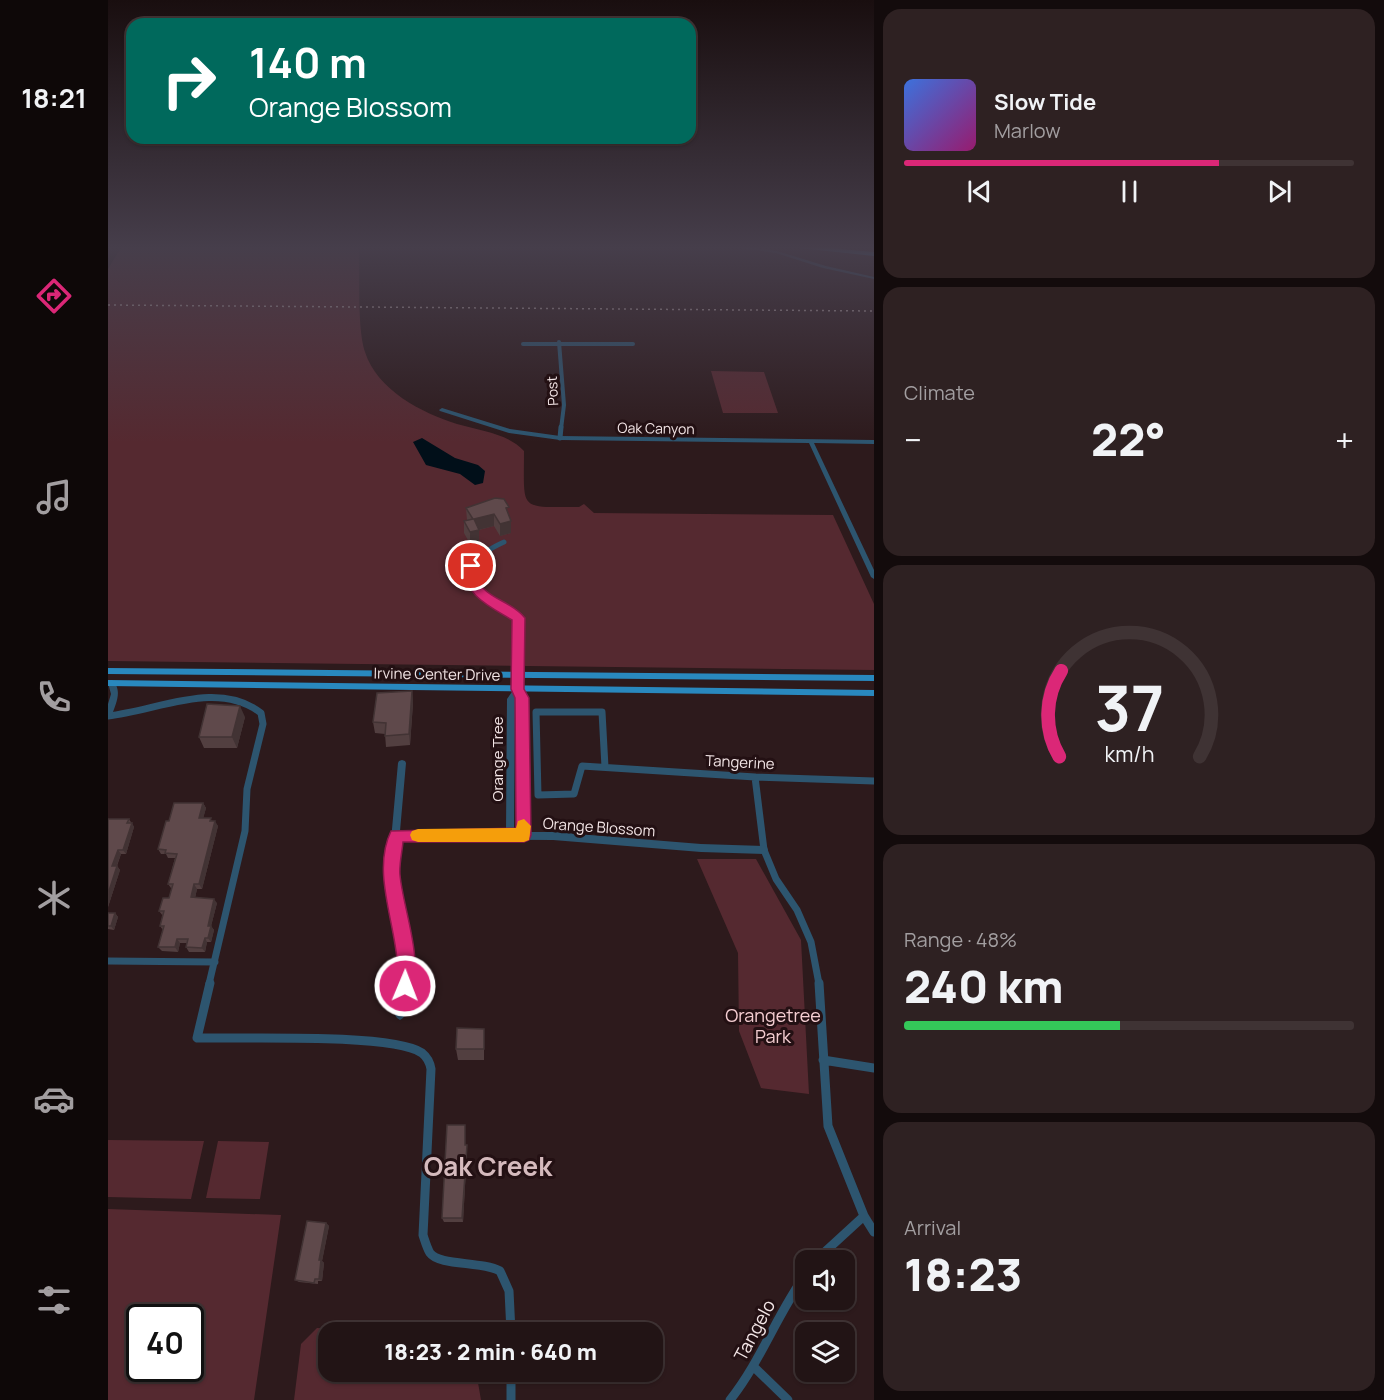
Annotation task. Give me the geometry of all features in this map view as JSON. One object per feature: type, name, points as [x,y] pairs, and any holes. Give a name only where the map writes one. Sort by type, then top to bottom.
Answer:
[{"type":"main road","name":"Irvine Center Drive","points":[[112,671],[874,678]]},
{"type":"main road","name":"Irvine Center Drive","points":[[109,685],[874,693]]},
{"type":"street","points":[[523,344],[559,342],[633,344]]},
{"type":"street","name":"Post","points":[[559,342],[564,405],[560,438]]},
{"type":"street","name":"Oak Canyon","points":[[442,410],[509,431],[560,438],[874,442]]},
{"type":"street","points":[[811,442],[874,577]]},
{"type":"street","points":[[504,542],[482,553],[471,566],[470,576],[474,587],[482,595],[519,618],[518,689]]},
{"type":"street","points":[[112,671],[109,685],[115,694],[108,716],[123,716],[178,700],[229,698],[253,704],[263,717],[247,789],[245,831],[197,1038],[377,1042],[411,1048],[422,1053],[431,1069],[423,1234],[426,1244],[438,1260],[484,1263],[502,1272],[510,1291],[511,1322]]},
{"type":"street","name":"Orange Tree","points":[[510,835],[511,699],[518,689]]},
{"type":"street","name":"Orange Tree","points":[[518,689],[522,698],[524,835]]},
{"type":"street","name":"Tangerine","points":[[604,767],[602,712],[537,712],[538,795],[574,794],[576,780],[582,766],[754,777],[874,781]]},
{"type":"street","points":[[400,1015],[406,961],[392,873],[402,763]]},
{"type":"street","points":[[754,777],[765,850],[776,879],[797,910],[811,942],[819,984],[828,1126],[864,1216],[874,1232]]},
{"type":"street","name":"Orange Blossom","points":[[396,836],[524,835],[701,848],[765,850]]},
{"type":"street","points":[[108,961],[215,962]]},
{"type":"street","points":[[823,1060],[874,1068]]},
{"type":"street","points":[[827,1250],[864,1216]]},
{"type":"street","name":"Tangelo","points":[[730,1400],[754,1367],[782,1311],[795,1291]]},
{"type":"street","points":[[754,1367],[788,1400]]},
{"type":"street","points":[[511,1382],[511,1400]]},
{"type":"green space","points":[[108,311],[360,311],[365,352],[371,366],[390,389],[430,413],[457,424],[502,436],[524,451],[525,496],[529,502],[545,507],[579,507],[584,504],[594,513],[833,515],[874,604],[874,670],[108,661]]},
{"type":"green space","points":[[711,371],[764,372],[778,413],[723,413]]},
{"type":"green space","name":"Orangetree Park","points":[[697,859],[756,859],[801,940],[809,1094],[761,1088],[739,1031],[738,953]]},
{"type":"green space","points":[[108,1140],[204,1141],[191,1199],[108,1197]]},
{"type":"green space","points":[[218,1141],[269,1142],[260,1199],[206,1198]]},
{"type":"green space","points":[[108,1209],[281,1215],[254,1400],[108,1400]]},
{"type":"green space","points":[[318,1328],[318,1382],[478,1382],[481,1400],[294,1400],[301,1344]]},
{"type":"shaded area","points":[[422,438],[455,458],[478,465],[485,471],[483,483],[475,485],[460,474],[426,465],[413,442]]},
{"type":"building","points":[[495,498],[504,499],[509,507],[506,508],[511,521],[500,524],[494,514],[474,519],[479,530],[470,532],[464,521],[473,519],[466,508]]},
{"type":"building","points":[[412,691],[409,734],[385,736],[386,723],[373,722],[377,693]]},
{"type":"building","points":[[207,704],[240,706],[232,737],[199,737]]},
{"type":"building","points":[[174,803],[203,803],[199,818],[211,818],[210,821],[215,821],[199,884],[194,884],[191,897],[214,899],[208,926],[211,926],[202,948],[186,947],[188,939],[177,939],[175,947],[158,947],[164,926],[160,926],[164,911],[159,911],[163,898],[169,898],[173,884],[168,884],[177,854],[165,853],[166,850],[158,849]]},
{"type":"building","points":[[108,819],[129,819],[127,823],[132,823],[123,850],[118,850],[112,866],[117,866],[108,894]]},
{"type":"building","points":[[108,913],[115,913],[111,926],[108,926]]},
{"type":"building","points":[[457,1028],[484,1029],[484,1049],[456,1049]]},
{"type":"building","points":[[447,1125],[465,1125],[465,1145],[467,1145],[462,1218],[442,1218]]},
{"type":"building","points":[[307,1221],[326,1223],[319,1260],[321,1260],[319,1279],[315,1279],[314,1283],[295,1280]]},
{"type":"slow traffic","points":[[418,835],[524,835],[524,826]]},
{"type":"district","name":"Oak Creek","points":[[488,1166]]},
{"type":"route","points":[[405,986],[406,961],[392,873],[396,836],[524,835],[522,698],[518,689],[517,674],[519,618],[499,603],[482,595],[474,587],[470,576],[471,566]]}]
